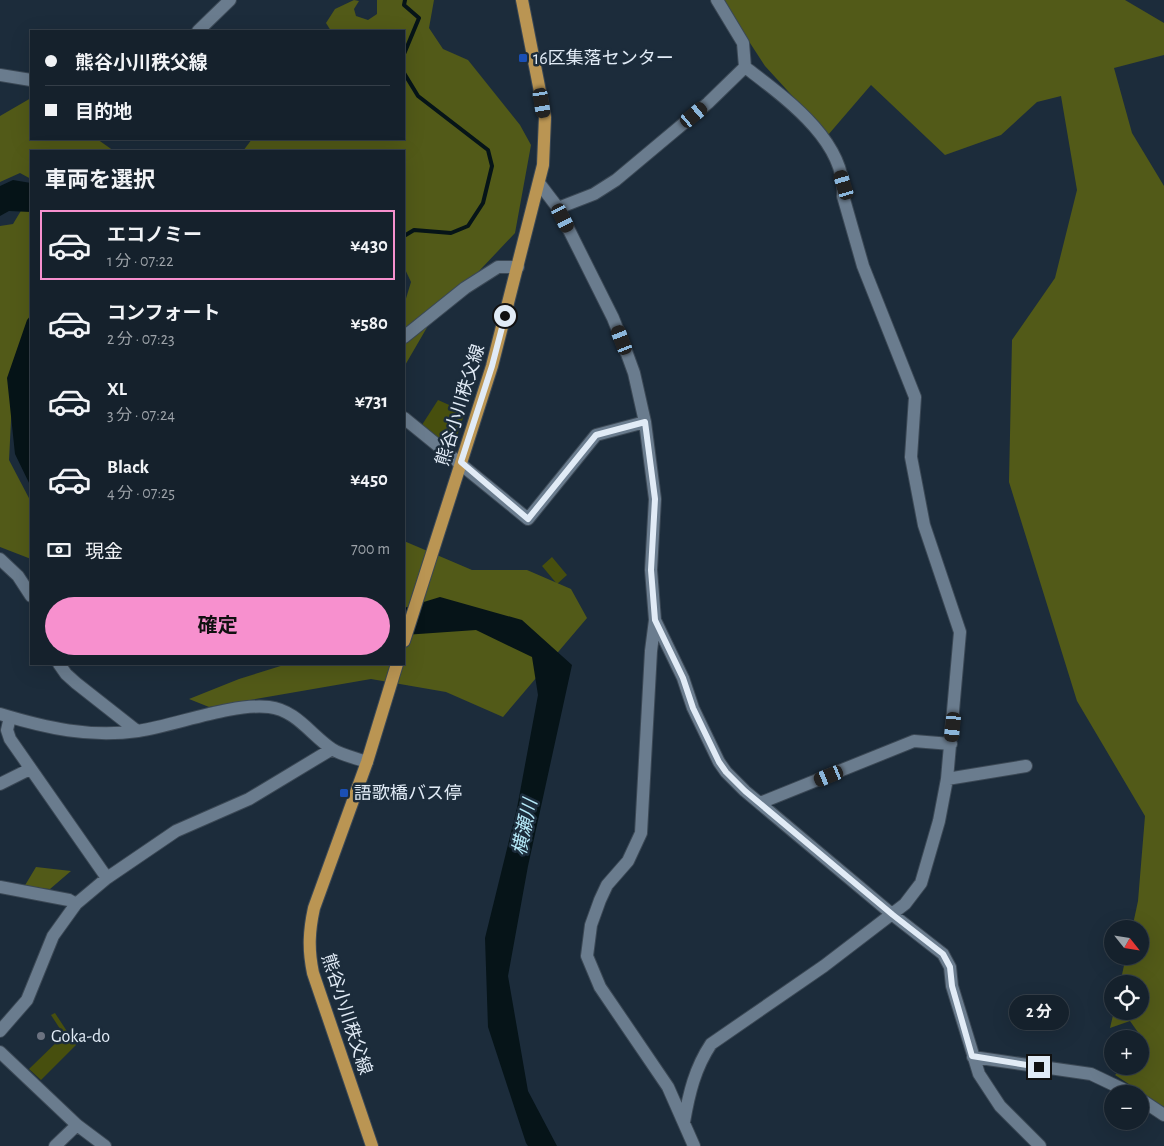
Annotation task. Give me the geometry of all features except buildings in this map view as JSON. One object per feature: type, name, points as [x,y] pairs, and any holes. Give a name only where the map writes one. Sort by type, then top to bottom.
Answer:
[{"type":"main road","name":"熊谷小川秩父線","points":[[405,638],[430,553],[492,366],[544,165],[545,117],[522,0]]},
{"type":"main road","name":"熊谷小川秩父線","points":[[372,1146],[320,996],[308,952],[309,932],[314,908],[367,762],[396,666]]},
{"type":"street","points":[[199,30],[230,0]]},
{"type":"street","points":[[684,1122],[693,1080],[701,1059],[711,1044],[824,966],[893,915],[905,904],[921,883],[939,821],[946,778],[951,744],[960,632],[922,518],[911,457],[914,397],[863,266],[843,196],[844,185],[833,151],[792,103],[745,67],[743,43],[717,0]]},
{"type":"street","points":[[558,208],[594,194],[616,180],[708,104],[745,67]]},
{"type":"street","points":[[0,75],[30,80]]},
{"type":"street","points":[[539,182],[558,208],[618,328],[634,373],[645,422],[655,499],[651,570],[655,620],[651,651],[641,833],[628,861],[607,885],[600,900],[591,925],[587,956],[600,986],[668,1086],[694,1146]]},
{"type":"street","points":[[405,336],[465,288],[498,268],[518,267]]},
{"type":"street","points":[[405,419],[461,462],[528,519],[596,435],[645,422]]},
{"type":"street","points":[[0,559],[18,576],[30,594]]},
{"type":"street","points":[[655,620],[683,678],[693,708],[719,762],[726,772],[893,915],[943,954],[950,967],[952,986],[972,1056],[983,1082],[1000,1106],[1040,1146]]},
{"type":"street","points":[[60,665],[76,683],[137,731]]},
{"type":"street","points":[[107,878],[30,769],[5,742],[7,730],[5,716],[92,735],[137,731],[234,710],[270,707],[286,711],[332,750],[367,762]]},
{"type":"street","points":[[760,803],[914,741],[951,744]]},
{"type":"street","points":[[0,1031],[27,1000],[53,936],[76,904],[107,878],[176,831],[249,798],[332,750]]},
{"type":"street","points":[[946,778],[1026,766]]},
{"type":"street","points":[[0,784],[30,769]]},
{"type":"street","points":[[0,887],[69,900],[76,904]]},
{"type":"street","points":[[0,1052],[77,1125],[105,1146]]},
{"type":"street","points":[[972,1056],[1091,1074],[1114,1085]]},
{"type":"street","points":[[1149,1105],[1164,1115]]},
{"type":"street","points":[[55,1146],[77,1125]]},
{"type":"green space","points":[[354,0],[359,1],[354,9],[356,16],[368,20],[377,14],[377,0],[434,0],[429,28],[443,49],[468,60],[520,125],[531,145],[515,233],[429,324],[405,365],[405,302],[411,282],[405,269],[405,150],[244,150],[251,140],[405,140],[405,30],[330,30],[326,23],[335,9]]},
{"type":"green space","points":[[722,0],[1125,0],[1164,23],[1164,55],[1114,68],[1132,133],[1164,186],[1164,1107],[1149,1097],[1149,1085],[1130,1085],[1115,1075],[1149,1075],[1149,1030],[1136,1030],[1130,1021],[1110,1028],[1112,1020],[1149,1020],[1149,975],[1122,975],[1124,965],[1149,965],[1149,920],[1134,920],[1138,901],[1145,816],[1077,701],[1009,482],[1012,340],[1055,278],[1077,190],[1061,96],[1037,102],[1001,135],[945,155],[871,85],[828,135],[765,66]]},
{"type":"green space","points":[[30,99],[30,140],[98,140],[113,150],[30,150],[30,178],[20,173],[0,182],[0,116]]},
{"type":"green space","points":[[30,196],[30,343],[12,402],[9,460],[30,500],[30,559],[0,547],[0,226],[13,224]]},
{"type":"green space","points":[[438,400],[465,412],[451,453],[420,428]]},
{"type":"green space","points":[[405,541],[472,570],[527,570],[571,589],[587,618],[503,717],[446,692],[371,679],[209,707],[189,699],[239,679],[284,665],[405,665]]},
{"type":"green space","points":[[552,557],[567,575],[557,584],[542,566]]},
{"type":"green space","points":[[36,867],[71,871],[50,889],[24,887]]},
{"type":"green space","points":[[55,1013],[76,1045],[41,1080],[29,1069],[64,1035],[51,1015]]},
{"type":"water","points":[[13,180],[30,183],[30,212],[9,211],[0,216],[0,186]]},
{"type":"water","points":[[30,316],[30,485],[15,454],[7,378],[27,320]]},
{"type":"water","name":"横瀬川","points":[[440,597],[522,620],[572,665],[528,866],[508,976],[528,1091],[557,1146],[528,1146],[526,1143],[488,1027],[485,938],[517,808],[538,695],[532,657],[476,630],[405,635],[405,608]]},
{"type":"waterway","points":[[405,0],[404,5],[419,18],[405,52]]},
{"type":"waterway","points":[[405,75],[418,96],[488,150],[492,166],[483,203],[468,226],[451,233],[414,230],[405,235]]},
{"type":"place","name":"16区集落センター","points":[[523,58]]},
{"type":"place","name":"語歌橋バス停","points":[[344,793]]},
{"type":"place","name":"Goka-do","points":[[41,1036]]},
{"type":"route","points":[[505,316],[492,366],[461,462],[528,519],[596,435],[645,422],[655,499],[655,527],[651,570],[655,620],[683,678],[693,708],[719,762],[745,791],[836,865],[893,915],[932,943],[943,954],[950,967],[952,986],[972,1056],[1039,1067]]}]
